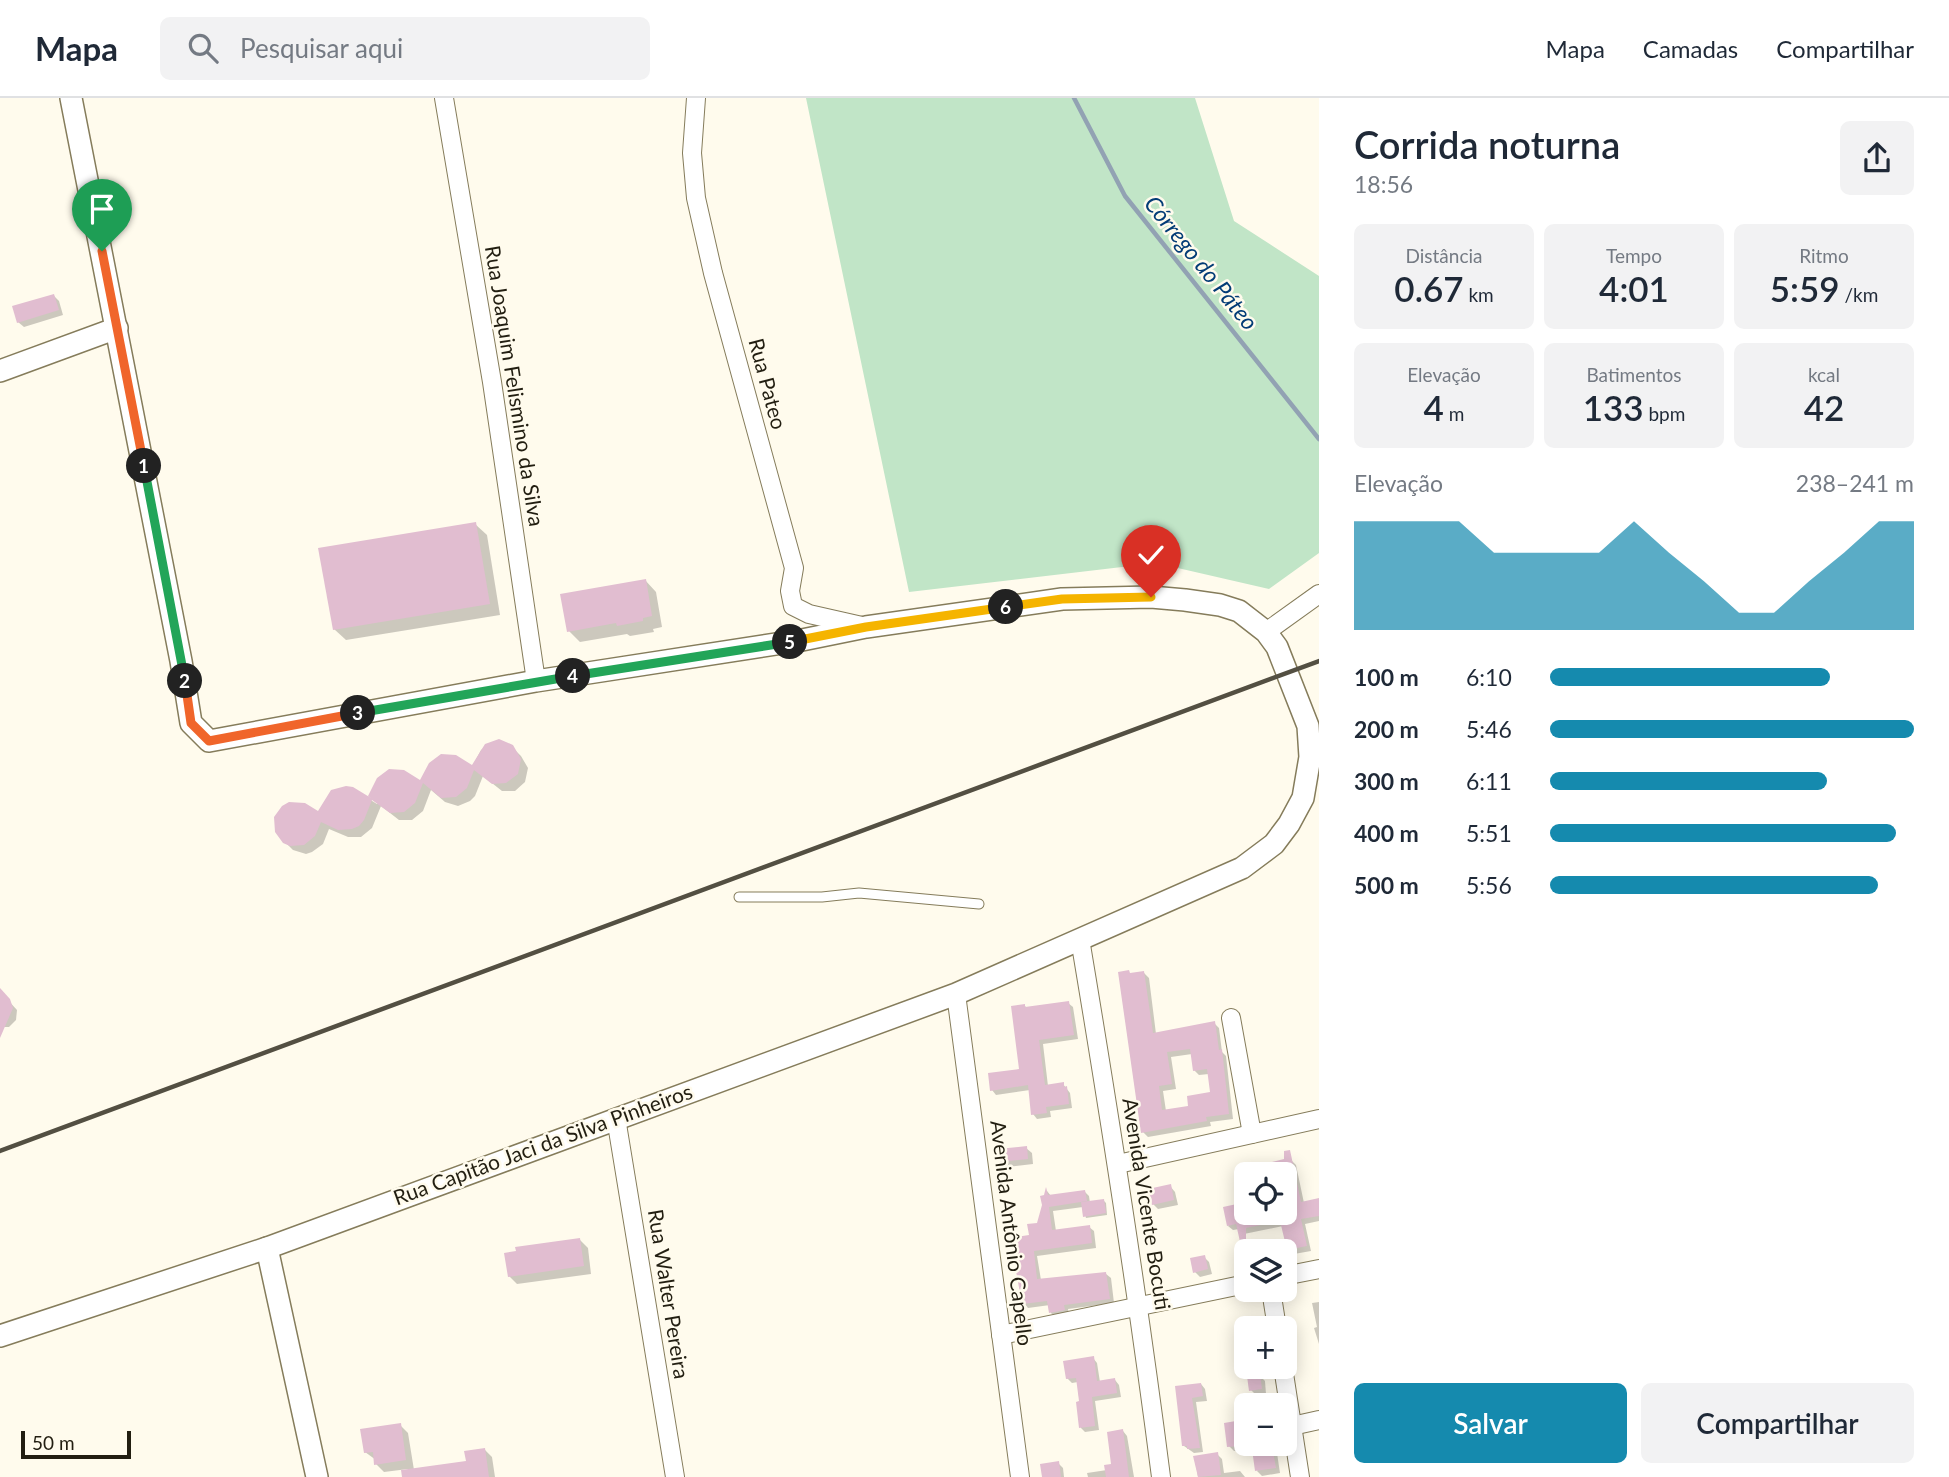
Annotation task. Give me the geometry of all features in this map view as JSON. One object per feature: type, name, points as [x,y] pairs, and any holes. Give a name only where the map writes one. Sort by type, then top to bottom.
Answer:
[{"type":"street","points":[[71,98],[191,723],[209,741],[537,681],[802,640],[866,627],[1062,599],[1151,597],[1220,605],[1246,615],[1266,632],[1319,594]]},
{"type":"street","name":"Rua Joaquim Felismino da Silva","points":[[444,98],[492,382],[537,681]]},
{"type":"street","name":"Rua Pateo","points":[[696,98],[692,153],[696,198],[713,273],[794,568],[790,592],[793,606],[809,614],[866,627]]},
{"type":"street","points":[[0,371],[117,328]]},
{"type":"street","name":"Rua Capitão Jaci da Silva Pinheiros","points":[[0,1336],[267,1248],[956,994],[1242,868],[1275,844],[1303,798],[1308,779],[1308,726],[1278,647],[1266,632]]},
{"type":"street","name":"Avenida Vicente Bocuti","points":[[1080,939],[1118,1164],[1161,1477]]},
{"type":"street","name":"Avenida Antônio Capello","points":[[956,994],[1020,1477]]},
{"type":"street","points":[[1231,1018],[1252,1134]]},
{"type":"street","name":"Rua Walter Pereira","points":[[616,1118],[675,1477]]},
{"type":"street","points":[[1118,1164],[1319,1119]]},
{"type":"street","points":[[267,1248],[317,1477]]},
{"type":"street","points":[[1297,1273],[1319,1269]]},
{"type":"street","points":[[1001,1335],[1234,1286]]},
{"type":"street","points":[[1297,1425],[1319,1420]]},
{"type":"street","points":[[1297,1456],[1300,1477]]},
{"type":"lane","points":[[739,897],[822,897],[859,893],[979,904]]},
{"type":"green space","points":[[806,98],[1195,98],[1234,221],[1319,276],[1319,553],[1269,589],[1156,563],[909,592]]},
{"type":"building","points":[[54,294],[59,310],[17,323],[12,306]]},
{"type":"building","points":[[476,522],[490,604],[333,630],[318,548]]},
{"type":"building","points":[[646,579],[652,616],[643,618],[643,621],[617,626],[616,623],[567,632],[560,594]]},
{"type":"building","points":[[499,739],[513,745],[521,759],[518,774],[506,783],[492,784],[474,770],[467,788],[456,797],[441,798],[423,783],[415,803],[404,812],[390,813],[372,800],[359,826],[338,830],[321,822],[315,836],[304,845],[290,846],[283,843],[275,832],[274,817],[282,806],[289,802],[305,803],[318,811],[331,790],[346,786],[353,787],[371,798],[368,796],[377,778],[389,769],[404,770],[420,780],[429,763],[441,754],[456,755],[472,765],[485,744]]},
{"type":"building","points":[[1144,971],[1153,1033],[1215,1021],[1219,1050],[1222,1049],[1229,1114],[1206,1117],[1207,1121],[1141,1133],[1118,972]],"holes":[[[1190,1049],[1193,1071],[1207,1069],[1210,1092],[1187,1096],[1188,1106],[1162,1110],[1159,1086],[1172,1084],[1167,1052]]]},
{"type":"building","points":[[0,988],[10,999],[13,1008],[0,1038]]},
{"type":"building","points":[[1069,1001],[1074,1035],[1039,1040],[1045,1085],[1064,1082],[1069,1104],[1046,1107],[1047,1113],[1031,1115],[1028,1085],[990,1091],[988,1073],[1019,1069],[1011,1006],[1025,1004],[1025,1007]]},
{"type":"building","points":[[1027,1146],[1028,1159],[1000,1162],[998,1149]]},
{"type":"building","points":[[1290,1150],[1293,1162],[1272,1162],[1284,1159],[1284,1151]]},
{"type":"building","points":[[1297,1183],[1301,1202],[1319,1198],[1319,1216],[1301,1219],[1307,1246],[1297,1248],[1297,1239],[1284,1239],[1281,1225],[1297,1225]]},
{"type":"building","points":[[1171,1184],[1174,1200],[1152,1205],[1148,1189]]},
{"type":"building","points":[[1046,1187],[1048,1195],[1085,1190],[1087,1201],[1049,1207],[1052,1230],[1090,1225],[1092,1243],[1034,1251],[1037,1279],[1106,1272],[1110,1299],[1064,1305],[1065,1310],[1049,1313],[1047,1301],[1022,1304],[1010,1238],[1029,1235],[1027,1224],[1037,1223],[1042,1205],[1040,1196],[1044,1195]]},
{"type":"building","points":[[1104,1199],[1106,1213],[1083,1217],[1081,1202]]},
{"type":"building","points":[[1234,1205],[1234,1224],[1227,1226],[1223,1207]]},
{"type":"building","points":[[1236,1225],[1261,1225],[1246,1228],[1246,1239],[1239,1239]]},
{"type":"building","points":[[580,1238],[584,1266],[508,1277],[504,1253],[516,1251],[515,1247]]},
{"type":"building","points":[[1205,1255],[1208,1269],[1193,1273],[1190,1258]]},
{"type":"building","points":[[1094,1356],[1097,1381],[1115,1378],[1117,1393],[1092,1397],[1095,1426],[1079,1428],[1076,1378],[1066,1379],[1063,1361]]},
{"type":"building","points":[[1247,1379],[1261,1379],[1262,1389],[1249,1391]]},
{"type":"building","points":[[1201,1383],[1203,1396],[1192,1398],[1200,1448],[1187,1449],[1187,1446],[1182,1446],[1175,1386]]},
{"type":"building","points":[[1234,1421],[1234,1446],[1227,1447],[1224,1423]]},
{"type":"building","points":[[401,1423],[406,1460],[374,1465],[373,1452],[364,1453],[360,1429]]},
{"type":"building","points":[[1123,1429],[1129,1477],[1106,1477],[1104,1465],[1111,1464],[1107,1432]]},
{"type":"building","points":[[485,1448],[489,1477],[402,1477],[401,1470],[466,1461],[464,1451]]},
{"type":"building","points":[[1218,1452],[1221,1475],[1198,1477],[1193,1456]]},
{"type":"building","points":[[1253,1456],[1274,1456],[1276,1468],[1255,1471]]},
{"type":"building","points":[[1059,1461],[1061,1477],[1042,1477],[1040,1464]]},
{"type":"waterway","name":"Córrego do Páteo","points":[[1074,98],[1125,196],[1319,439]]},
{"type":"railway","points":[[0,1151],[1319,661]]},
{"type":"route","points":[[102,251],[191,723],[209,741],[537,681],[802,640],[866,627],[1062,599],[1151,597]]}]
